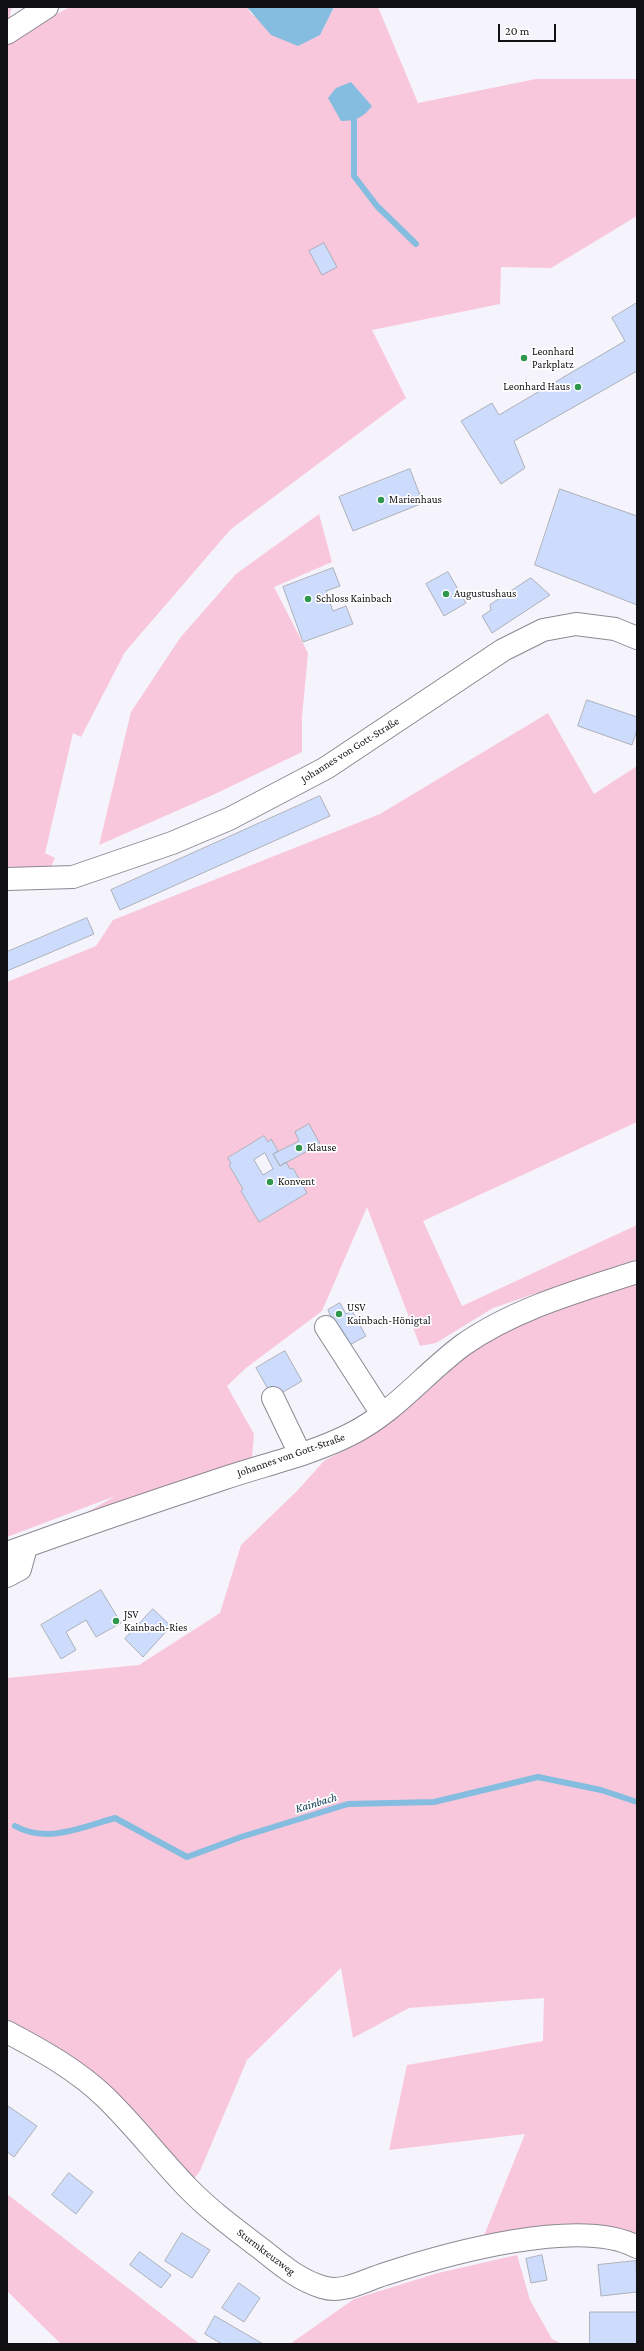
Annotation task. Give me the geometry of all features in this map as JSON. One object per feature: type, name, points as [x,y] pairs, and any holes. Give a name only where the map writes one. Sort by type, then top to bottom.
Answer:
[{"type":"street","points":[[7,34],[34,10]]},
{"type":"street","name":"Johannes von Gott-Straße","points":[[7,879],[73,877],[172,843],[229,819],[326,768],[503,650],[543,630],[576,624],[615,629],[637,638]]},
{"type":"street","name":"Johannes von Gott-Straße","points":[[16,1550],[324,1446],[353,1433],[382,1414],[396,1404],[463,1345],[510,1318],[574,1292],[637,1272]]},
{"type":"street","points":[[326,1327],[382,1414]]},
{"type":"street","points":[[273,1398],[300,1454]]},
{"type":"street","points":[[7,1576],[20,1569],[16,1550]]},
{"type":"street","name":"Sturmkreuzweg","points":[[7,2032],[53,2058],[104,2097],[187,2188],[213,2212],[294,2274],[322,2287],[339,2290],[386,2273],[479,2248],[570,2234],[601,2237],[637,2248]]},
{"type":"shaded area","points":[[7,7],[12,7],[10,14],[13,38],[70,7],[247,7],[252,15],[320,35],[334,7],[378,7],[418,103],[536,79],[637,79],[637,216],[551,268],[501,267],[500,304],[372,330],[406,398],[231,529],[125,652],[81,737],[73,733],[45,853],[55,858],[50,869],[7,868]]},
{"type":"shaded area","points":[[319,514],[332,562],[274,587],[308,653],[302,717],[302,752],[215,794],[99,845],[131,712],[180,638],[236,574]]},
{"type":"shaded area","points":[[548,713],[594,794],[637,766],[637,1122],[423,1221],[462,1306],[637,1225],[637,1259],[493,1308],[436,1343],[420,1346],[367,1207],[322,1311],[246,1368],[227,1386],[254,1434],[251,1469],[34,1544],[115,1496],[7,1537],[7,982],[96,946],[113,920],[380,814]],"holes":[[[264,1136],[268,1142],[271,1140],[278,1151],[273,1154],[290,1169],[293,1168],[307,1193],[259,1222],[241,1191],[243,1189],[229,1165],[231,1164],[228,1158]]]},
{"type":"shaded area","points":[[637,1284],[637,2247],[479,2248],[525,2134],[389,2150],[407,2065],[543,2041],[544,1998],[409,2008],[353,2038],[341,1968],[247,2060],[200,2171],[187,2187],[104,2097],[7,2032],[7,1678],[139,1665],[220,1613],[241,1545],[297,1491],[324,1461],[376,1433],[412,1399],[446,1375],[468,1352],[516,1324],[604,1292]]},
{"type":"shaded area","points":[[7,2194],[200,2344],[61,2344],[7,2291]]},
{"type":"shaded area","points":[[517,2255],[530,2300],[552,2339],[563,2344],[290,2344],[354,2299],[438,2273]]},
{"type":"water","points":[[247,7],[334,7],[320,35],[298,46],[271,35]]},
{"type":"water","points":[[351,82],[372,106],[358,118],[341,121],[328,98],[336,88]]},
{"type":"building","points":[[324,243],[337,267],[322,275],[309,251]]},
{"type":"building","name":"Leonhard Haus","points":[[637,303],[637,371],[514,441],[525,468],[501,484],[461,421],[492,403],[499,415],[625,341],[612,318]]},
{"type":"building","name":"Marienhaus","points":[[410,469],[423,503],[353,531],[339,497]]},
{"type":"building","points":[[560,489],[637,516],[637,605],[535,565]]},
{"type":"building","name":"Schloss Kainbach","points":[[333,568],[340,586],[326,591],[333,611],[346,606],[353,624],[303,642],[283,587]]},
{"type":"building","name":"Augustushaus","points":[[448,572],[466,603],[444,616],[426,584]]},
{"type":"building","points":[[531,578],[550,595],[492,633],[482,616],[491,610],[490,605]]},
{"type":"building","points":[[587,700],[637,717],[637,730],[632,745],[578,726]]},
{"type":"building","points":[[320,796],[330,816],[120,910],[111,890]]},
{"type":"building","points":[[87,918],[94,934],[7,971],[7,952]]},
{"type":"building","name":"Klause","points":[[309,1124],[320,1144],[280,1166],[273,1154],[299,1141],[295,1132]]},
{"type":"building","name":"Konvent","points":[[264,1136],[268,1142],[271,1139],[278,1151],[273,1154],[280,1166],[286,1162],[290,1169],[293,1168],[307,1193],[259,1222],[241,1191],[243,1189],[229,1165],[231,1164],[228,1158]],"holes":[[[265,1153],[273,1169],[263,1175],[254,1160]]]},
{"type":"building","points":[[340,1303],[346,1314],[352,1311],[366,1336],[344,1348],[328,1310]]},
{"type":"building","points":[[285,1351],[302,1381],[273,1398],[256,1368]]},
{"type":"building","points":[[101,1590],[121,1623],[96,1637],[86,1620],[66,1632],[76,1650],[61,1659],[41,1625]]},
{"type":"building","points":[[153,1609],[171,1626],[143,1657],[125,1639]]},
{"type":"building","points":[[8,2106],[37,2126],[14,2157],[7,2152]]},
{"type":"building","points":[[69,2173],[93,2192],[76,2214],[52,2195]]},
{"type":"building","points":[[182,2233],[210,2250],[192,2278],[165,2261]]},
{"type":"building","points":[[140,2252],[171,2275],[161,2288],[130,2265]]},
{"type":"building","points":[[542,2255],[547,2280],[531,2283],[526,2259]]},
{"type":"building","points":[[636,2261],[637,2292],[601,2296],[598,2265]]},
{"type":"building","points":[[239,2283],[260,2298],[244,2322],[222,2308]]},
{"type":"building","points":[[590,2312],[637,2312],[637,2344],[590,2344]]},
{"type":"building","points":[[215,2316],[263,2344],[222,2344],[205,2334]]},
{"type":"waterway","points":[[351,114],[354,121],[354,176],[377,206],[416,244]]},
{"type":"waterway","name":"Kainbach","points":[[15,1826],[40,1834],[52,1834],[78,1829],[115,1818],[187,1857],[241,1837],[348,1804],[434,1802],[538,1777],[601,1790],[637,1802]]},
{"type":"place","name":"Leonhard Parkplatz","points":[[524,358]]},
{"type":"place","name":"Leonhard Haus","points":[[578,387]]},
{"type":"place","name":"Marienhaus","points":[[381,500]]},
{"type":"place","name":"Augustushaus","points":[[446,594]]},
{"type":"place","name":"Schloss Kainbach","points":[[308,599]]},
{"type":"place","name":"Klause","points":[[299,1148]]},
{"type":"place","name":"Konvent","points":[[270,1182]]},
{"type":"place","name":"USV Kainbach-Hönigtal","points":[[339,1314]]},
{"type":"place","name":"JSV Kainbach-Ries","points":[[116,1621]]}]
